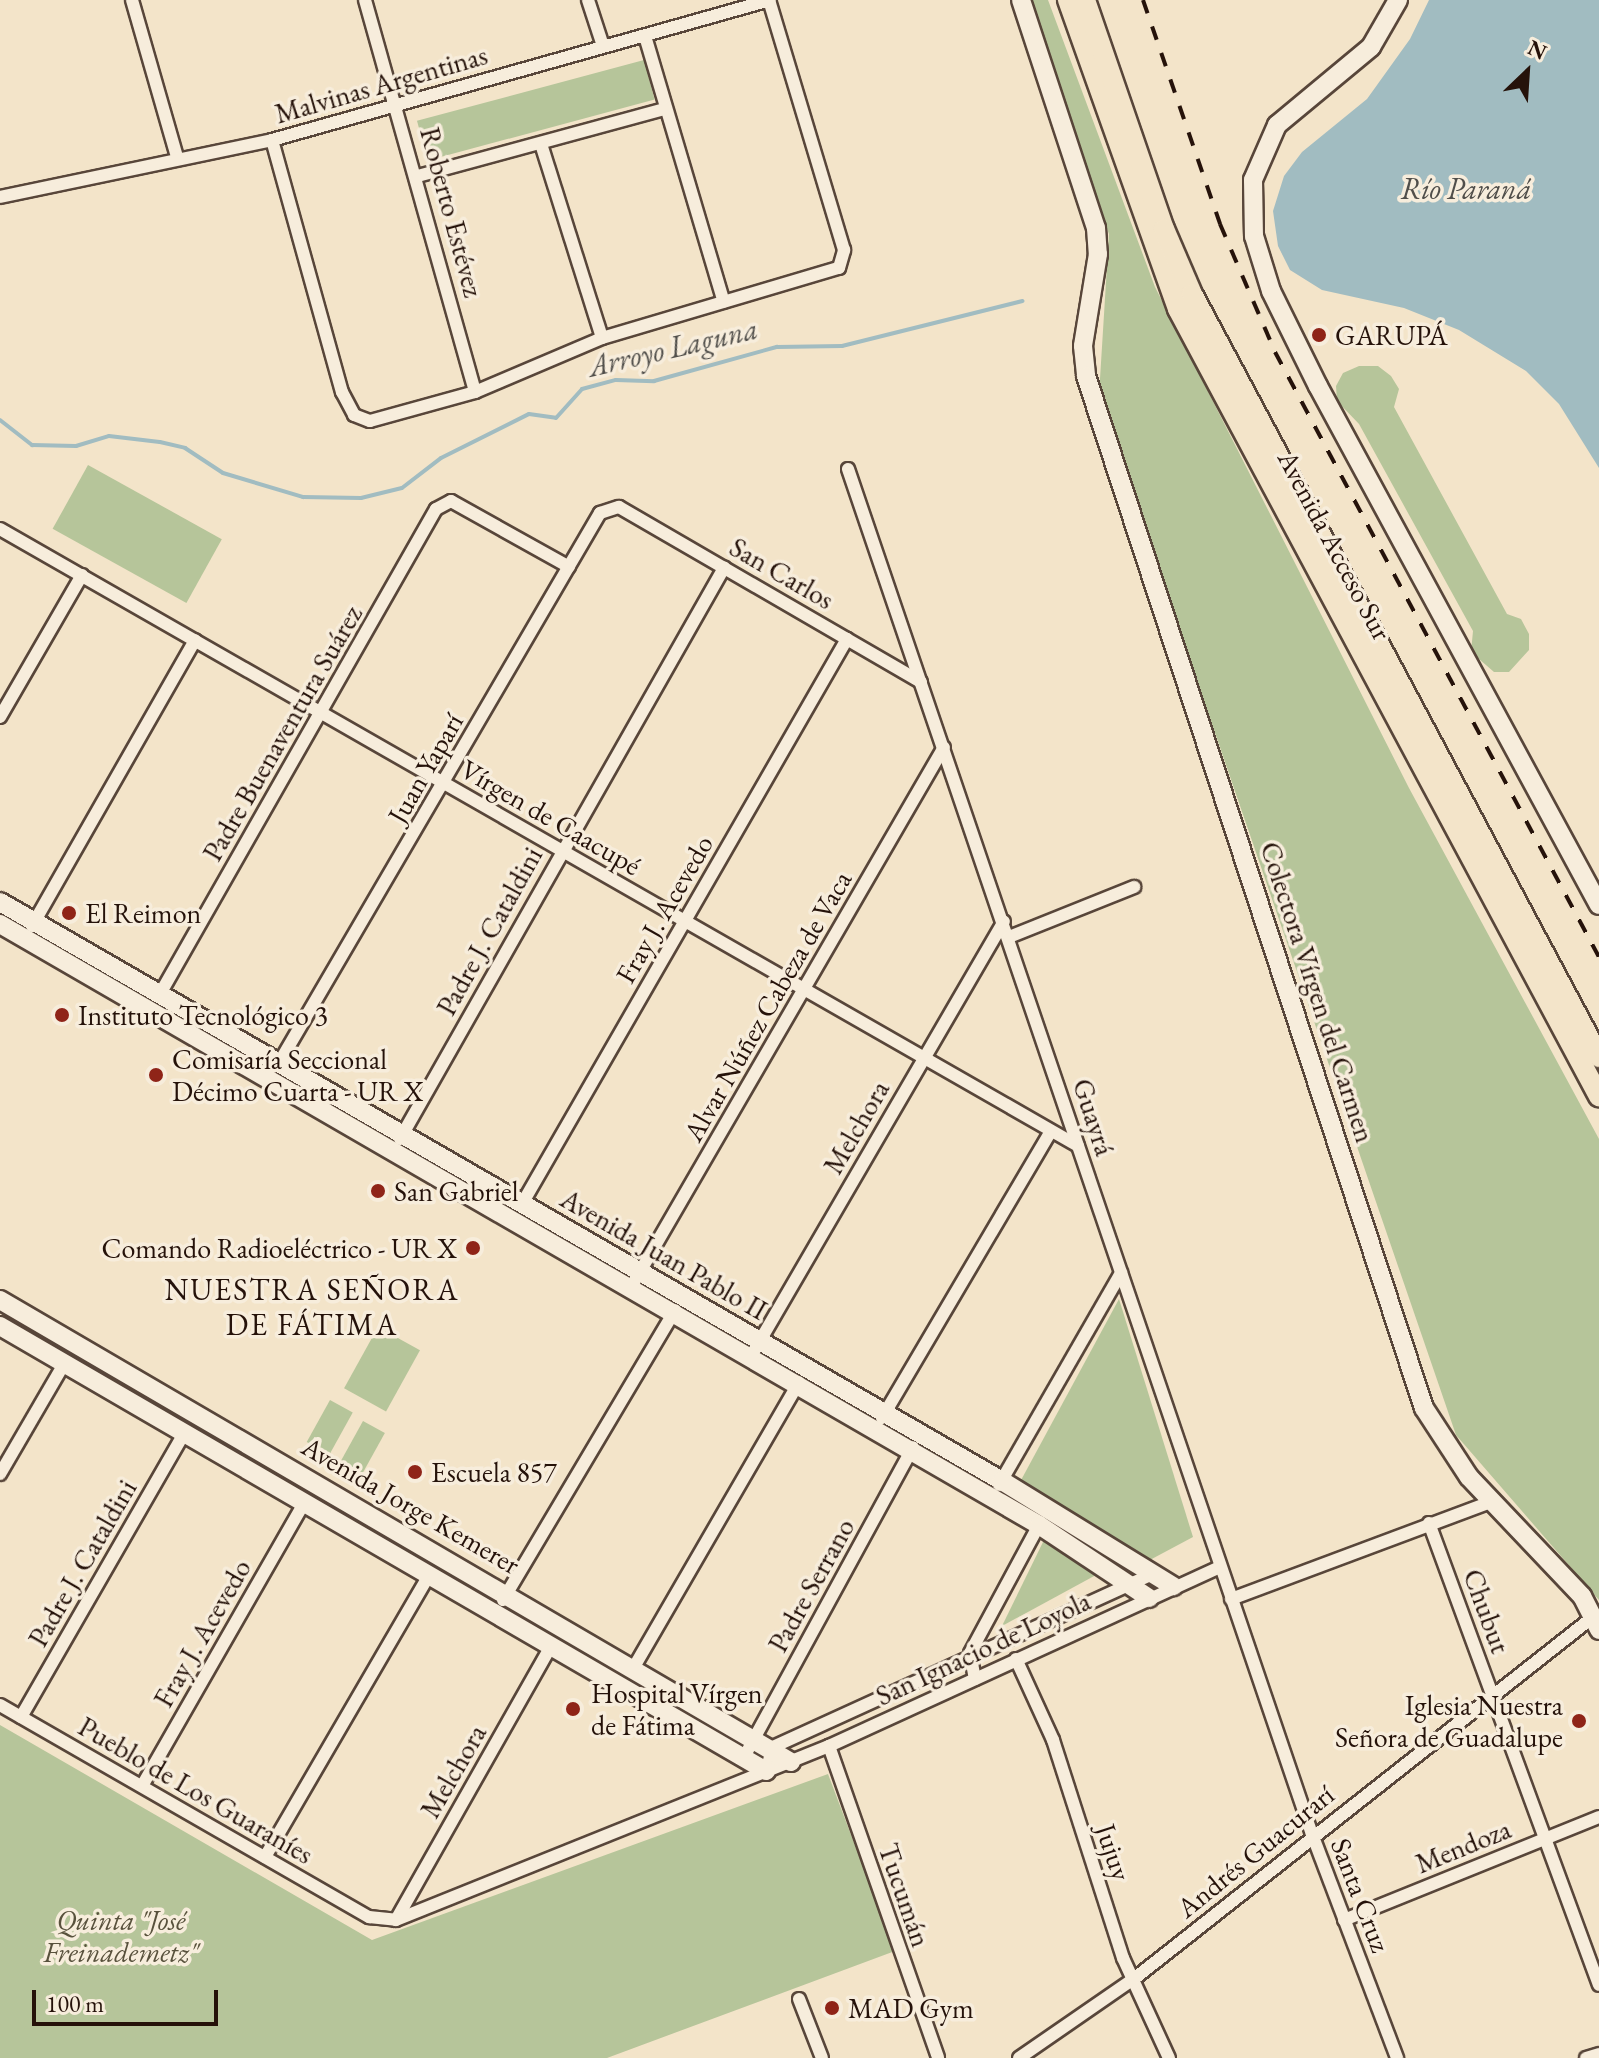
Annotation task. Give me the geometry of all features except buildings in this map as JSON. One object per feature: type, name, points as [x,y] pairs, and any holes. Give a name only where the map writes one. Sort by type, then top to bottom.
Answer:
[{"type":"highway","name":"Avenida Acceso Sur","points":[[1068,0],[1178,309],[1599,1096]]},
{"type":"highway","name":"Avenida Acceso Sur","points":[[1085,0],[1164,229],[1192,294],[1599,1057]]},
{"type":"main road","name":"Colectora Vírgen del Carmen","points":[[1021,0],[1091,203],[1098,254],[1086,322],[1086,376],[1424,1408],[1491,1502],[1582,1596],[1596,1623]]},
{"type":"main road","points":[[1398,0],[1371,47],[1277,125],[1253,180],[1254,236],[1271,291],[1318,386],[1599,905]]},
{"type":"main road","name":"Avenida Juan Pablo II","points":[[0,902],[279,1063],[398,1143],[522,1204],[636,1280]]},
{"type":"main road","name":"Avenida Juan Pablo II","points":[[0,924],[398,1143],[997,1489],[1173,1586]]},
{"type":"main road","name":"Avenida Jorge Kemerer","points":[[0,1300],[773,1747],[791,1762]]},
{"type":"main road","name":"Avenida Jorge Kemerer","points":[[0,1326],[766,1771]]},
{"type":"main road","name":"Avenida Juan Pablo II","points":[[997,1489],[1039,1525],[1134,1583],[1149,1598]]},
{"type":"street","points":[[132,0],[177,157]]},
{"type":"street","name":"Roberto Estévez","points":[[365,0],[418,176],[475,392]]},
{"type":"street","points":[[588,0],[603,46]]},
{"type":"street","points":[[272,140],[342,392],[354,415],[370,421],[475,392],[602,338],[839,268],[844,250],[770,0]]},
{"type":"street","name":"Malvinas Argentinas","points":[[0,197],[177,157],[272,140],[770,0]]},
{"type":"street","points":[[645,36],[724,302]]},
{"type":"street","points":[[418,176],[665,109]]},
{"type":"street","points":[[541,144],[602,338]]},
{"type":"street","name":"Guayrá","points":[[848,469],[1004,921],[1220,1567]]},
{"type":"street","name":"Padre Buenaventura Suárez","points":[[160,994],[436,509],[451,501],[569,567]]},
{"type":"street","name":"San Carlos","points":[[619,507],[921,682]]},
{"type":"street","name":"Juan Yaparí","points":[[279,1063],[600,513],[619,507]]},
{"type":"street","name":"Vírgen de Caacupé","points":[[0,529],[1078,1146]]},
{"type":"street","name":"Padre J. Cataldini","points":[[398,1143],[561,850],[724,568]]},
{"type":"street","points":[[0,717],[82,575]]},
{"type":"street","name":"Fray J. Acevedo","points":[[522,1204],[847,639]]},
{"type":"street","points":[[25,938],[195,640]]},
{"type":"street","name":"Alvar Núñez Cabeza de Vaca","points":[[636,1280],[944,747]]},
{"type":"street","points":[[1009,937],[1134,887]]},
{"type":"street","name":"Melchora","points":[[755,1350],[1004,921]]},
{"type":"street","points":[[880,1422],[1051,1131]]},
{"type":"street","points":[[997,1489],[1121,1273]]},
{"type":"street","points":[[496,1614],[678,1305]]},
{"type":"street","points":[[0,1474],[64,1364]]},
{"type":"street","points":[[634,1667],[802,1376]]},
{"type":"street","name":"Padre J. Cataldini","points":[[21,1717],[184,1433]]},
{"type":"street","name":"Padre Serrano","points":[[743,1759],[916,1442]]},
{"type":"street","points":[[1231,1599],[1491,1502]]},
{"type":"street","name":"Fray J. Acevedo","points":[[142,1786],[304,1503]]},
{"type":"street","name":"Chubut","points":[[1429,1523],[1543,1840],[1599,1985]]},
{"type":"street","points":[[975,1679],[970,1653],[1039,1525]]},
{"type":"street","name":"San Ignacio de Loyola","points":[[396,1920],[829,1746],[1220,1567]]},
{"type":"street","name":"Santa Cruz","points":[[1220,1567],[1312,1834],[1397,2058]]},
{"type":"street","name":"San Ignacio de Loyola","points":[[773,1747],[970,1653],[1152,1574]]},
{"type":"street","points":[[265,1857],[429,1575]]},
{"type":"street","name":"Andrés Guacurarí","points":[[1019,2058],[1135,1978],[1312,1834],[1491,1695],[1596,1623]]},
{"type":"street","name":"Melchora","points":[[396,1920],[551,1646]]},
{"type":"street","name":"Jujuy","points":[[1016,1659],[1053,1740],[1123,1958],[1135,1978],[1169,2058]]},
{"type":"street","name":"Pueblo de Los Guaraníes","points":[[0,1705],[369,1917],[396,1920]]},
{"type":"street","name":"Tucumán","points":[[829,1746],[938,2058]]},
{"type":"street","points":[[766,1771],[773,1747]]},
{"type":"street","name":"Mendoza","points":[[1344,1920],[1599,1817]]},
{"type":"street","points":[[799,1999],[822,2058]]},
{"type":"street","points":[[1586,2058],[1599,2054]]},
{"type":"green space","points":[[1023,0],[1048,0],[1155,287],[1409,788],[1599,1139],[1599,1600],[1456,1435],[1099,395],[1109,234]]},
{"type":"green space","points":[[644,60],[655,100],[428,160],[417,121]]},
{"type":"green space","points":[[1359,366],[1378,366],[1391,376],[1399,389],[1394,407],[1507,614],[1521,619],[1529,634],[1529,650],[1509,672],[1494,672],[1471,652],[1473,631],[1359,424],[1337,401],[1336,386],[1343,373]]},
{"type":"green space","points":[[88,465],[222,539],[186,603],[53,529]]},
{"type":"green space","points":[[1119,1299],[1193,1537],[1148,1561],[1020,1482]]},
{"type":"green space","points":[[378,1327],[420,1350],[386,1411],[344,1388]]},
{"type":"green space","points":[[330,1400],[353,1413],[329,1455],[307,1442]]},
{"type":"green space","points":[[363,1421],[385,1433],[363,1473],[341,1461]]},
{"type":"green space","points":[[1044,1540],[1096,1575],[1002,1626]]},
{"type":"green space","name":"Quinta \"José Freinademetz\"","points":[[0,1725],[372,1940],[828,1774],[895,1951],[607,2058],[0,2058]]},
{"type":"water","name":"Río Paraná","points":[[1429,0],[1599,0],[1599,468],[1559,404],[1526,371],[1459,330],[1404,308],[1322,290],[1290,270],[1278,246],[1273,211],[1284,176],[1302,152],[1367,99],[1410,39]]},
{"type":"waterway","name":"Arroyo Laguna","points":[[0,420],[32,445],[76,446],[109,436],[160,442],[185,448],[223,473],[303,497],[361,498],[402,488],[441,458],[529,414],[556,418],[582,389],[616,380],[654,381],[777,347],[842,346],[1022,301]]},
{"type":"railway","points":[[1143,0],[1220,224],[1275,352],[1599,957]]},
{"type":"place","name":"GARUPÁ","points":[[1319,335]]},
{"type":"place","name":"El Reimon","points":[[69,913]]},
{"type":"place","name":"Instituto Tecnológico 3","points":[[62,1015]]},
{"type":"place","name":"Comisaría Seccional Décimo Cuarta - UR X","points":[[156,1075]]},
{"type":"place","name":"San Gabriel","points":[[378,1191]]},
{"type":"place","name":"Comando Radioeléctrico - UR X","points":[[473,1248]]},
{"type":"place","name":"Escuela 857","points":[[415,1472]]},
{"type":"place","name":"Hospital Vírgen de Fátima","points":[[573,1709]]},
{"type":"place","name":"Iglesia Nuestra Señora de Guadalupe","points":[[1579,1721]]},
{"type":"place","name":"MAD Gym","points":[[832,2008]]},
{"type":"district","name":"NUESTRA SEÑORA DE FÁTIMA","points":[[312,1307]]}]
